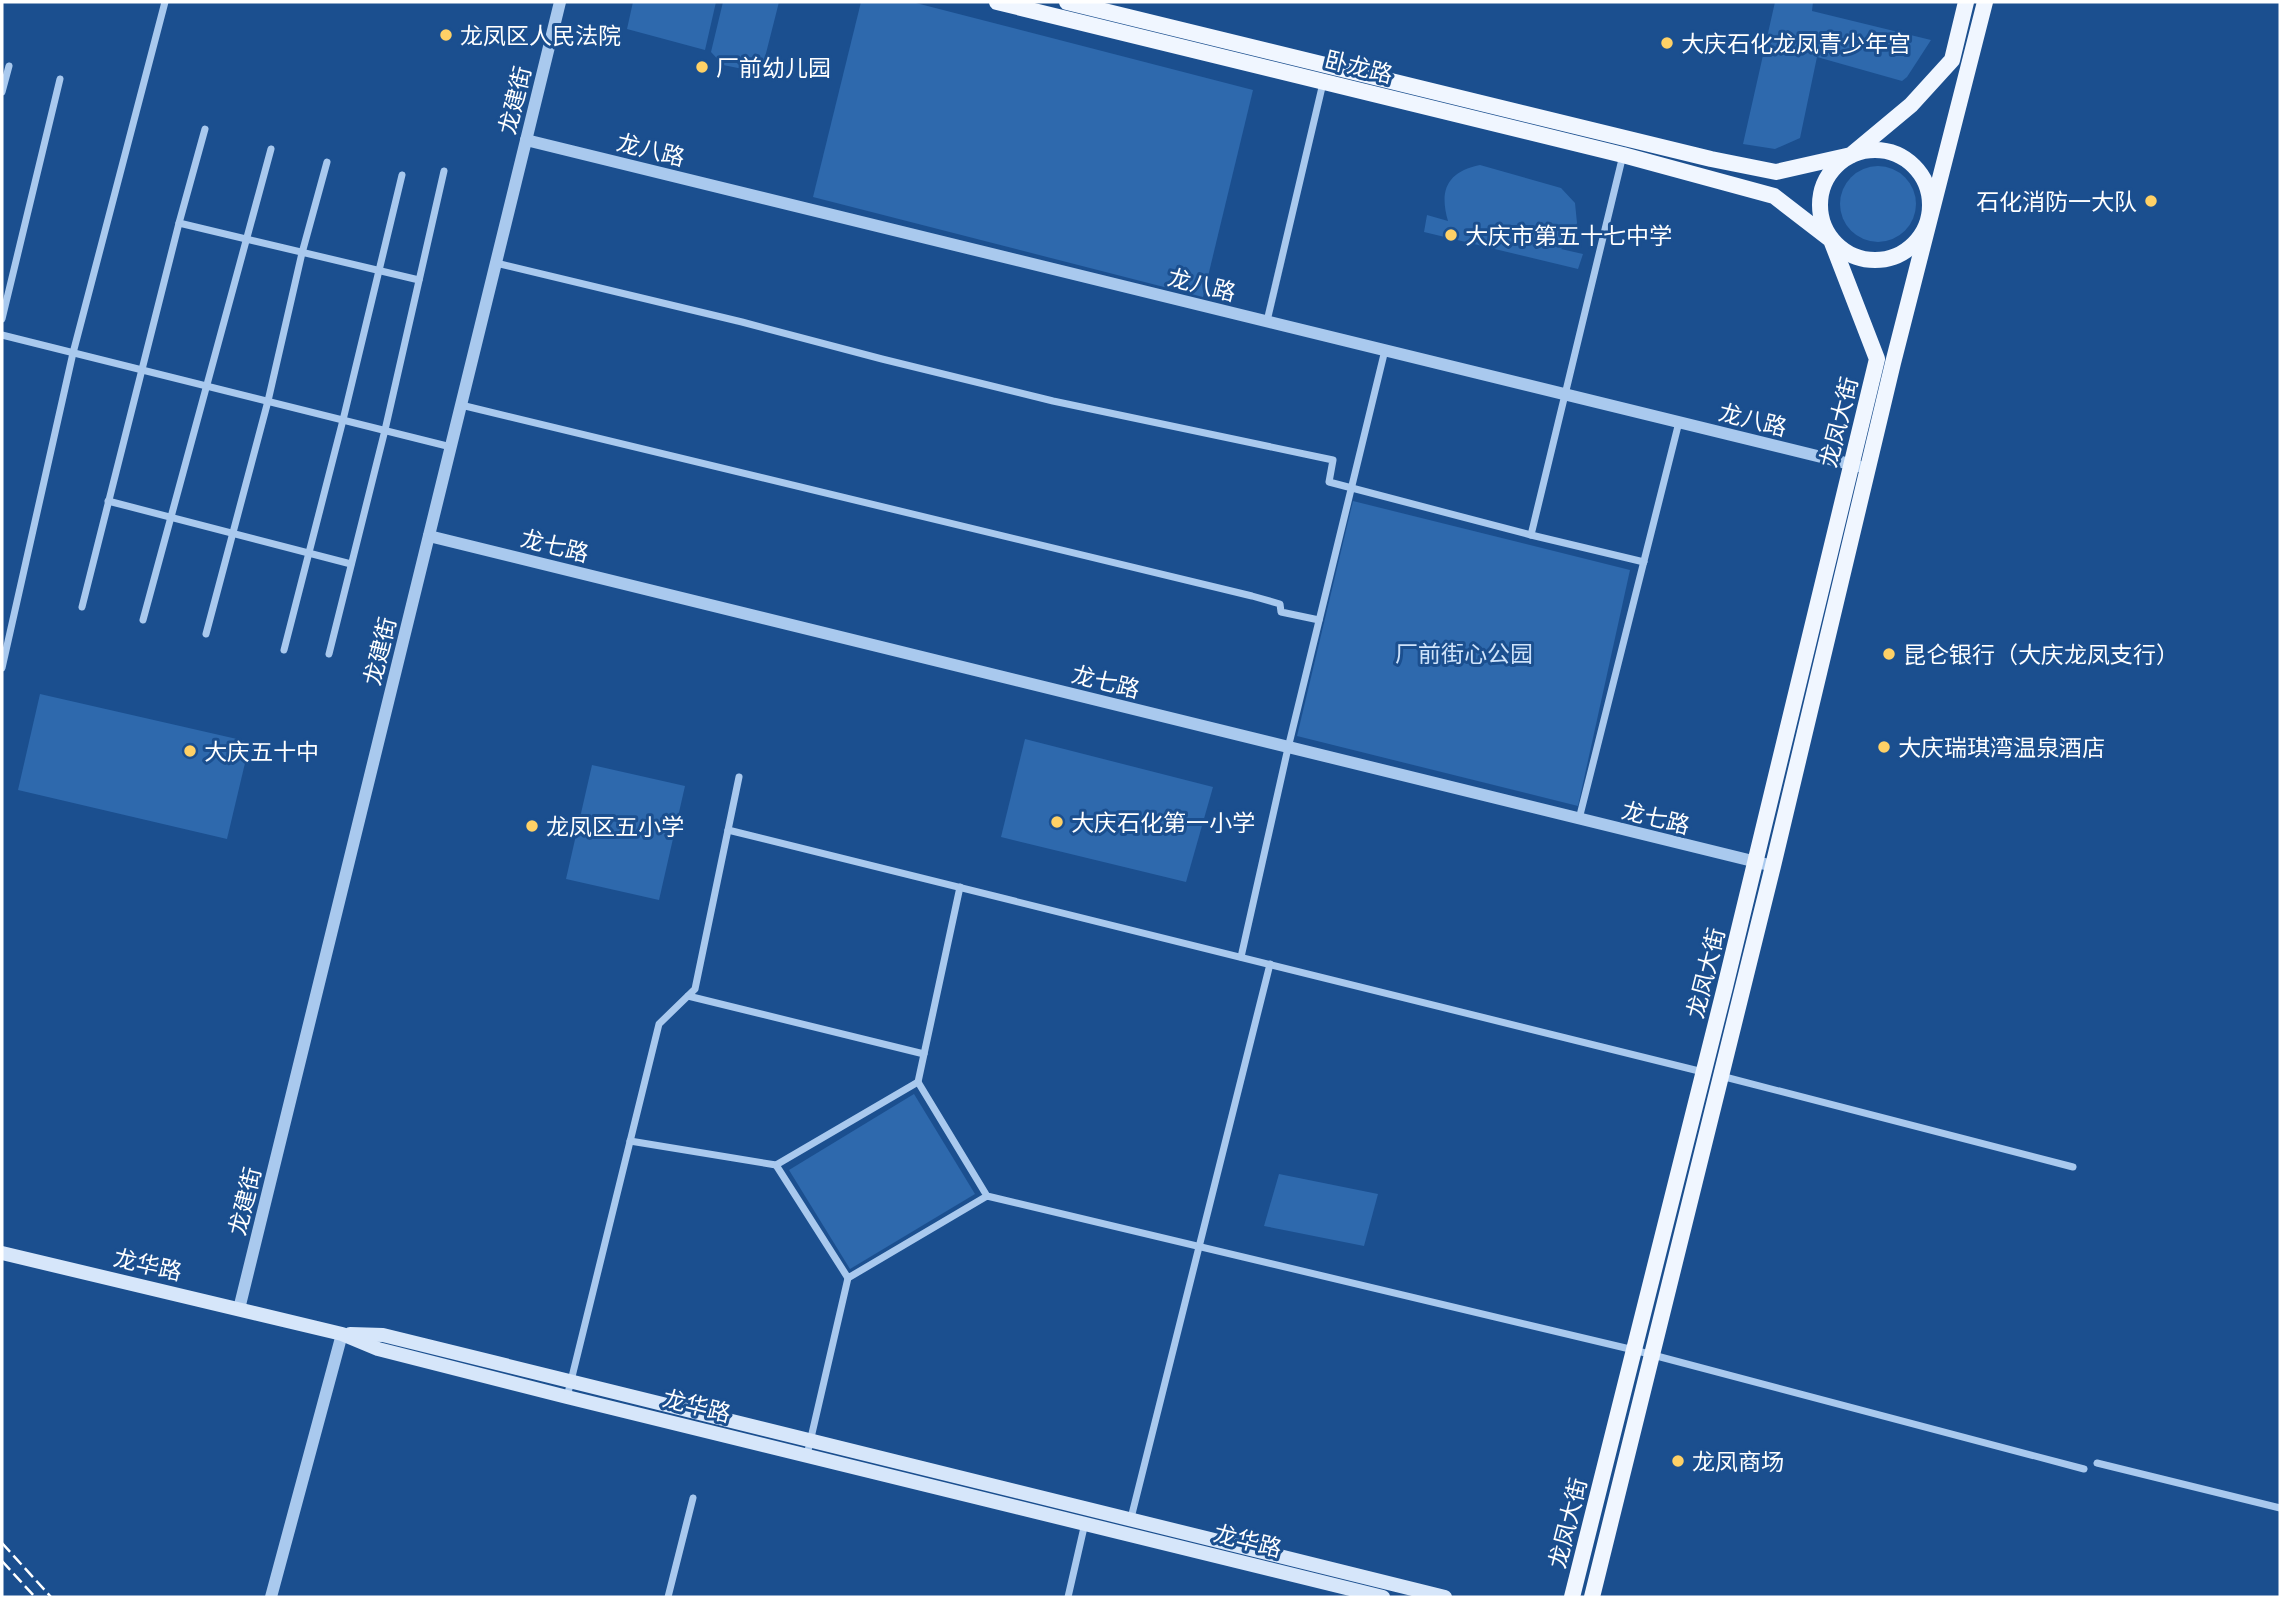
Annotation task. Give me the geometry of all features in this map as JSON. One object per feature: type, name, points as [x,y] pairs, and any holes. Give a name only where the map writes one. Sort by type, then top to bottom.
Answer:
[{"type":"main road","name":"卧龙路","points":[[997,2],[1776,172],[1852,155]]},
{"type":"main road","name":"卧龙路","points":[[1068,2],[1774,196],[1831,240]]},
{"type":"main road","points":[[1852,155],[1867,150],[1897,154],[1911,162],[1922,174],[1929,188],[1930,219],[1923,235],[1911,248],[1895,257],[1878,261],[1860,259],[1844,252],[1831,240],[1823,225],[1821,192],[1827,177],[1838,164],[1911,105],[1952,60],[1966,2]]},
{"type":"main road","name":"龙凤大街","points":[[1592,1597],[1773,866],[1893,363],[1985,2]]},
{"type":"main road","name":"龙凤大街","points":[[1572,1597],[1755,863],[1877,359],[1831,240]]},
{"type":"main road","name":"龙华路","points":[[2,1253],[342,1334],[378,1349],[567,1397],[809,1448],[1086,1523],[1129,1526],[1383,1597]]},
{"type":"main road","points":[[342,1334],[383,1335],[571,1381],[809,1448],[1129,1526],[1445,1597]]},
{"type":"street","points":[[2,668],[73,353],[165,2]]},
{"type":"street","name":"龙建街","points":[[239,1309],[560,2]]},
{"type":"street","points":[[2,92],[9,66]]},
{"type":"street","points":[[1267,321],[1326,73]]},
{"type":"street","points":[[2,319],[60,79]]},
{"type":"street","points":[[82,607],[205,130]]},
{"type":"street","name":"龙八路","points":[[526,140],[1868,469]]},
{"type":"street","points":[[143,620],[271,149]]},
{"type":"street","points":[[1531,535],[1623,155]]},
{"type":"street","points":[[206,634],[268,401],[302,253],[327,162]]},
{"type":"street","points":[[328,654],[385,430],[444,172]]},
{"type":"street","points":[[284,650],[402,175]]},
{"type":"street","points":[[179,223],[419,280]]},
{"type":"street","points":[[496,263],[1053,401],[1333,460],[1329,482],[1644,562]]},
{"type":"street","points":[[2,335],[451,447]]},
{"type":"street","points":[[1241,957],[1288,748],[1385,350]]},
{"type":"street","points":[[461,405],[1280,604],[1281,612],[1319,620]]},
{"type":"street","points":[[1579,820],[1679,422]]},
{"type":"street","points":[[108,502],[351,564]]},
{"type":"street","name":"龙七路","points":[[429,536],[1773,866]]},
{"type":"street","points":[[567,1397],[659,1024],[695,989],[739,777]]},
{"type":"street","points":[[728,830],[1721,1076],[2073,1167]]},
{"type":"street","points":[[960,887],[918,1083],[987,1196]]},
{"type":"street","points":[[1129,1526],[1270,964]]},
{"type":"street","points":[[688,996],[924,1054]]},
{"type":"street","points":[[630,1141],[776,1165],[918,1083]]},
{"type":"street","points":[[776,1165],[848,1278],[809,1448]]},
{"type":"street","points":[[848,1278],[987,1196],[1634,1350],[2084,1469]]},
{"type":"street","points":[[271,1597],[342,1334]]},
{"type":"street","points":[[2098,1463],[2280,1508]]},
{"type":"street","points":[[668,1597],[693,1498]]},
{"type":"street","points":[[1068,1597],[1086,1523]]},
{"type":"green space","points":[[633,2],[716,2],[705,50],[627,29]]},
{"type":"green space","points":[[723,2],[779,2],[762,69],[750,74],[743,69],[723,65],[711,52]]},
{"type":"green space","points":[[861,2],[912,2],[1253,90],[1203,297],[813,197]]},
{"type":"green space","points":[[1775,2],[1813,2],[1812,11],[1931,40],[1902,81],[1817,57],[1800,138],[1775,149],[1743,144]]},
{"type":"green space","points":[[1480,165],[1561,188],[1575,203],[1577,223],[1572,238],[1561,249],[1583,254],[1578,269],[1424,232],[1427,215],[1448,221],[1445,192],[1453,178],[1460,172]]},
{"type":"green space","points":[[1878,166],[1892,169],[1905,177],[1913,190],[1916,204],[1913,218],[1905,231],[1892,239],[1878,242],[1864,239],[1851,231],[1843,218],[1840,204],[1843,190],[1851,177],[1864,169]]},
{"type":"green space","name":"厂前街心公园","points":[[1353,501],[1630,570],[1578,806],[1297,736]]},
{"type":"green space","points":[[40,694],[250,742],[227,839],[18,790]]},
{"type":"green space","points":[[1025,739],[1213,787],[1186,882],[1001,837]]},
{"type":"green space","points":[[592,765],[685,786],[659,900],[566,879]]},
{"type":"green space","points":[[914,1094],[975,1194],[850,1269],[789,1170]]},
{"type":"green space","points":[[1279,1174],[1378,1194],[1364,1246],[1264,1226]]},
{"type":"railway","points":[[2,1543],[51,1597]]},
{"type":"railway","points":[[2,1561],[35,1597]]},
{"type":"place","name":"龙凤区人民法院","points":[[446,35]]},
{"type":"place","name":"大庆石化龙凤青少年宫","points":[[1667,43]]},
{"type":"place","name":"厂前幼儿园","points":[[702,67]]},
{"type":"place","name":"石化消防一大队","points":[[2151,201]]},
{"type":"place","name":"大庆市第五十七中学","points":[[1451,235]]},
{"type":"place","name":"昆仑银行（大庆龙凤支行）","points":[[1889,654]]},
{"type":"place","name":"大庆瑞琪湾温泉酒店","points":[[1884,747]]},
{"type":"place","name":"大庆五十中","points":[[190,751]]},
{"type":"place","name":"大庆石化第一小学","points":[[1057,822]]},
{"type":"place","name":"龙凤区五小学","points":[[532,826]]},
{"type":"place","name":"龙凤商场","points":[[1678,1461]]}]
